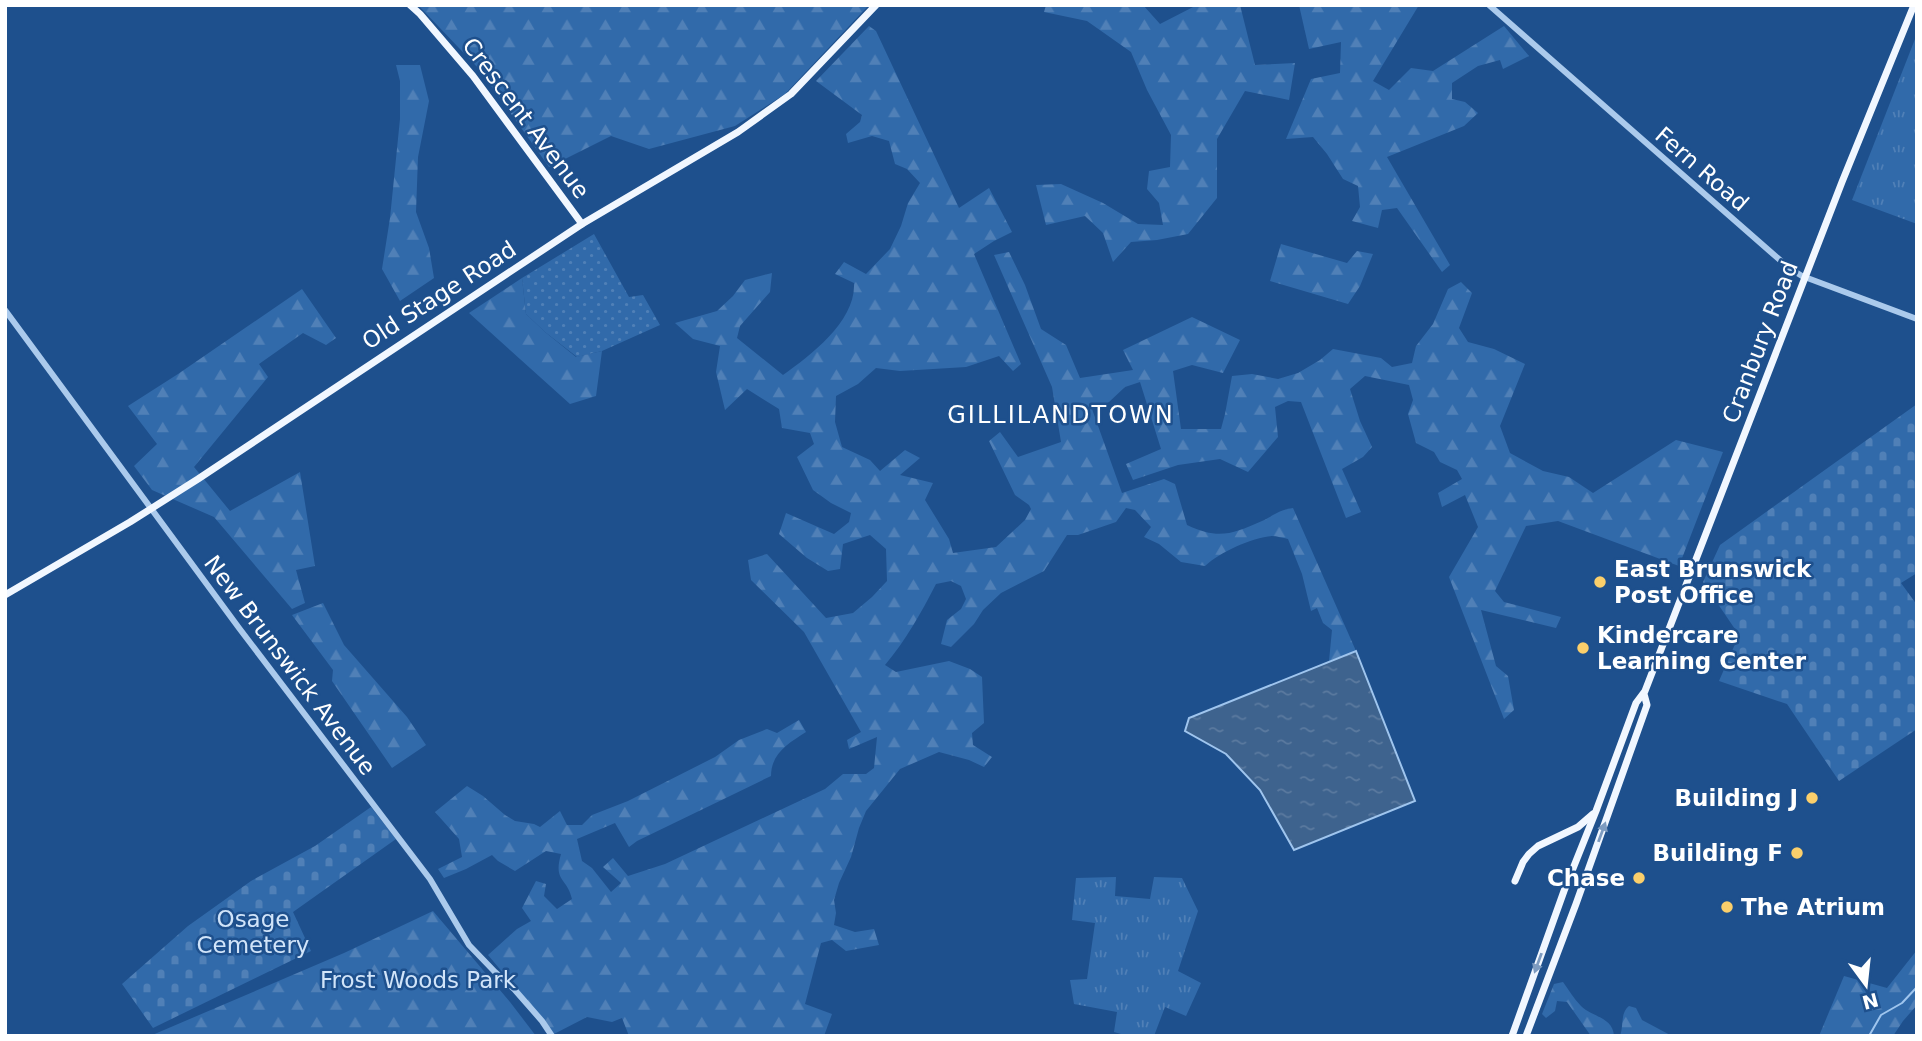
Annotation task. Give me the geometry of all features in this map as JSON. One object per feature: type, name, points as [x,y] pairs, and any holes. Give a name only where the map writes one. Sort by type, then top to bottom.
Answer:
[{"type":"main road","name":"Crescent Avenue","points":[[410,5],[421,14],[473,76],[582,224]]},
{"type":"main road","name":"Old Stage Road","points":[[5,595],[152,508],[582,224],[738,132],[800,86],[876,5]]},
{"type":"main road","name":"Cranbury Road","points":[[1512,1036],[1636,703],[1644,694],[1805,277],[1914,5]]},
{"type":"main road","name":"Cranbury Road","points":[[1526,1036],[1647,705],[1644,694]]},
{"type":"main road","points":[[1515,881],[1529,853],[1549,840],[1578,827],[1596,811]]},
{"type":"street","name":"Fern Road","points":[[1489,5],[1789,268],[1805,277],[1917,319]]},
{"type":"street","name":"New Brunswick Avenue","points":[[5,310],[239,628],[429,879],[469,945],[514,989],[552,1036]]},
{"type":"green space","points":[[418,5],[869,5],[785,94],[735,126],[649,149],[611,136],[549,167],[479,69]]},
{"type":"green space","points":[[1046,5],[1143,5],[1160,24],[1197,5],[1240,5],[1255,65],[1295,63],[1289,100],[1245,91],[1217,139],[1217,198],[1188,234],[1131,242],[1113,262],[1103,233],[1085,216],[1046,225],[1036,185],[1061,184],[1103,203],[1138,224],[1163,225],[1159,203],[1147,189],[1149,171],[1170,167],[1171,135],[1131,52],[1087,21],[1044,12]]},
{"type":"green space","points":[[1299,5],[1419,5],[1373,81],[1389,90],[1411,68],[1433,71],[1504,26],[1529,56],[1503,69],[1500,60],[1478,66],[1452,83],[1452,99],[1465,102],[1478,113],[1464,126],[1387,157],[1450,265],[1442,272],[1397,208],[1382,210],[1378,228],[1352,221],[1360,207],[1358,186],[1343,179],[1313,137],[1286,139],[1311,79],[1340,73],[1341,42],[1309,49]]},
{"type":"green space","points":[[869,26],[876,31],[959,208],[989,188],[1012,232],[974,254],[1021,364],[1013,371],[999,356],[966,367],[900,371],[876,368],[858,384],[836,396],[835,422],[842,447],[870,460],[880,471],[905,450],[920,458],[900,475],[933,483],[925,500],[949,539],[953,553],[996,547],[1025,520],[1031,509],[1015,495],[989,441],[1000,432],[1018,457],[1061,442],[1052,387],[994,255],[1009,252],[1025,285],[1041,329],[1066,345],[1080,378],[1133,370],[1123,350],[1192,317],[1240,340],[1223,373],[1192,365],[1173,371],[1181,429],[1221,429],[1232,376],[1252,374],[1278,379],[1298,373],[1333,349],[1381,358],[1392,367],[1412,363],[1416,346],[1433,324],[1448,289],[1461,282],[1472,293],[1459,328],[1468,342],[1494,349],[1525,364],[1500,426],[1510,453],[1543,471],[1569,477],[1593,493],[1676,440],[1723,452],[1679,566],[1558,521],[1526,526],[1495,591],[1504,602],[1561,617],[1556,628],[1481,610],[1496,666],[1508,676],[1514,710],[1504,719],[1449,577],[1478,527],[1465,495],[1442,507],[1438,493],[1462,479],[1457,470],[1440,462],[1434,452],[1416,443],[1408,414],[1413,400],[1409,385],[1365,376],[1350,389],[1372,447],[1363,457],[1342,469],[1361,512],[1346,518],[1301,402],[1288,401],[1275,407],[1278,437],[1248,472],[1220,459],[1178,465],[1133,480],[1126,464],[1161,449],[1140,382],[1125,387],[1109,402],[1092,409],[1122,493],[1164,479],[1175,484],[1187,525],[1217,534],[1242,529],[1280,511],[1293,508],[1356,651],[1329,661],[1332,630],[1323,623],[1317,608],[1311,611],[1302,574],[1288,539],[1272,536],[1255,540],[1227,551],[1205,566],[1181,562],[1159,544],[1144,537],[1151,527],[1135,510],[1126,508],[1116,522],[1078,535],[1067,535],[1044,571],[1001,593],[951,647],[941,644],[947,620],[961,609],[966,599],[961,586],[951,581],[936,584],[913,626],[885,665],[896,672],[949,661],[982,677],[984,723],[972,733],[973,745],[992,757],[984,767],[939,752],[900,769],[866,811],[834,900],[834,925],[855,932],[874,929],[879,945],[846,951],[832,940],[821,943],[805,1004],[832,1014],[824,1036],[629,1036],[622,1018],[612,1022],[587,1017],[554,1034],[488,955],[517,929],[531,921],[522,908],[536,881],[546,884],[544,896],[557,909],[572,899],[560,875],[561,854],[546,851],[515,871],[492,855],[444,878],[438,869],[462,857],[459,839],[435,812],[467,786],[515,821],[540,827],[560,811],[567,825],[582,825],[592,815],[628,801],[715,757],[739,740],[767,729],[777,733],[799,720],[806,732],[778,755],[771,776],[629,847],[615,823],[577,839],[582,861],[592,868],[611,892],[621,883],[603,867],[613,858],[628,876],[665,864],[825,789],[843,774],[866,774],[874,768],[877,737],[849,749],[847,740],[861,732],[804,632],[751,580],[748,560],[767,554],[826,618],[853,613],[887,581],[886,549],[870,535],[843,544],[840,569],[828,571],[807,558],[779,534],[786,513],[834,534],[849,522],[851,513],[813,490],[797,457],[814,444],[810,433],[782,428],[779,409],[747,389],[725,410],[716,372],[720,346],[693,339],[675,323],[717,311],[745,280],[772,273],[770,292],[740,326],[737,338],[783,375],[830,336],[848,311],[854,283],[835,274],[844,262],[866,274],[890,249],[908,203],[920,183],[907,169],[895,164],[889,141],[872,136],[848,143],[846,134],[860,122],[862,115],[816,81]]},
{"type":"green space","points":[[1917,34],[1917,224],[1852,200]]},
{"type":"green space","points":[[396,65],[420,65],[429,101],[418,157],[416,212],[429,248],[434,278],[400,301],[382,269],[400,119],[400,81]]},
{"type":"green space","points":[[594,234],[629,297],[643,295],[660,325],[602,351],[577,357],[526,314],[522,278]]},
{"type":"green space","points":[[1281,244],[1347,263],[1357,251],[1373,254],[1360,286],[1348,304],[1270,281]]},
{"type":"green space","points":[[522,278],[526,314],[545,332],[576,357],[602,351],[596,396],[570,404],[469,313]]},
{"type":"green space","points":[[302,289],[336,338],[326,345],[303,333],[259,364],[268,377],[194,467],[230,511],[300,472],[315,566],[296,570],[305,603],[292,609],[214,517],[152,490],[134,466],[157,444],[128,406]]},
{"type":"green space","points":[[1917,404],[1917,573],[1901,583],[1917,605],[1917,729],[1839,781],[1787,704],[1719,681],[1739,635],[1703,582],[1720,545]]},
{"type":"green space","points":[[323,603],[344,645],[407,717],[426,745],[392,768],[332,681],[333,670],[292,615]]},
{"type":"green space","name":"Osage Cemetery","points":[[371,807],[396,839],[293,912],[311,951],[153,1028],[122,984],[188,926],[251,881],[315,846]]},
{"type":"green space","points":[[1116,877],[1115,896],[1150,899],[1154,877],[1182,878],[1198,911],[1178,971],[1201,983],[1186,1016],[1165,1007],[1154,1036],[1128,1036],[1114,1032],[1117,1012],[1074,1004],[1070,980],[1087,979],[1095,923],[1072,920],[1076,878]]},
{"type":"green space","name":"Frost Woods Park","points":[[433,911],[536,1036],[150,1036],[344,953]]},
{"type":"green space","points":[[1917,950],[1917,1005],[1893,1036],[1819,1036],[1844,976],[1887,988]]},
{"type":"green space","points":[[1563,982],[1581,1006],[1610,1025],[1614,1036],[1591,1036],[1567,1002],[1557,1001],[1555,1011],[1546,1018],[1542,1014],[1554,984]]},
{"type":"green space","points":[[1629,1006],[1636,1008],[1642,1020],[1672,1036],[1620,1036],[1624,1012]]},
{"type":"water","points":[[1356,651],[1415,801],[1294,850],[1260,790],[1226,754],[1185,731],[1189,718]]},
{"type":"waterway","points":[[1869,1036],[1881,1015],[1902,1003],[1917,987]]},
{"type":"place","name":"East Brunswick Post Office","points":[[1600,582]]},
{"type":"place","name":"Kindercare Learning Center","points":[[1583,648]]},
{"type":"place","name":"Building J","points":[[1812,798]]},
{"type":"place","name":"Building F","points":[[1797,853]]},
{"type":"place","name":"Chase","points":[[1639,878]]},
{"type":"place","name":"The Atrium","points":[[1727,907]]},
{"type":"district","name":"GILLILANDTOWN","points":[[1061,415]]}]
